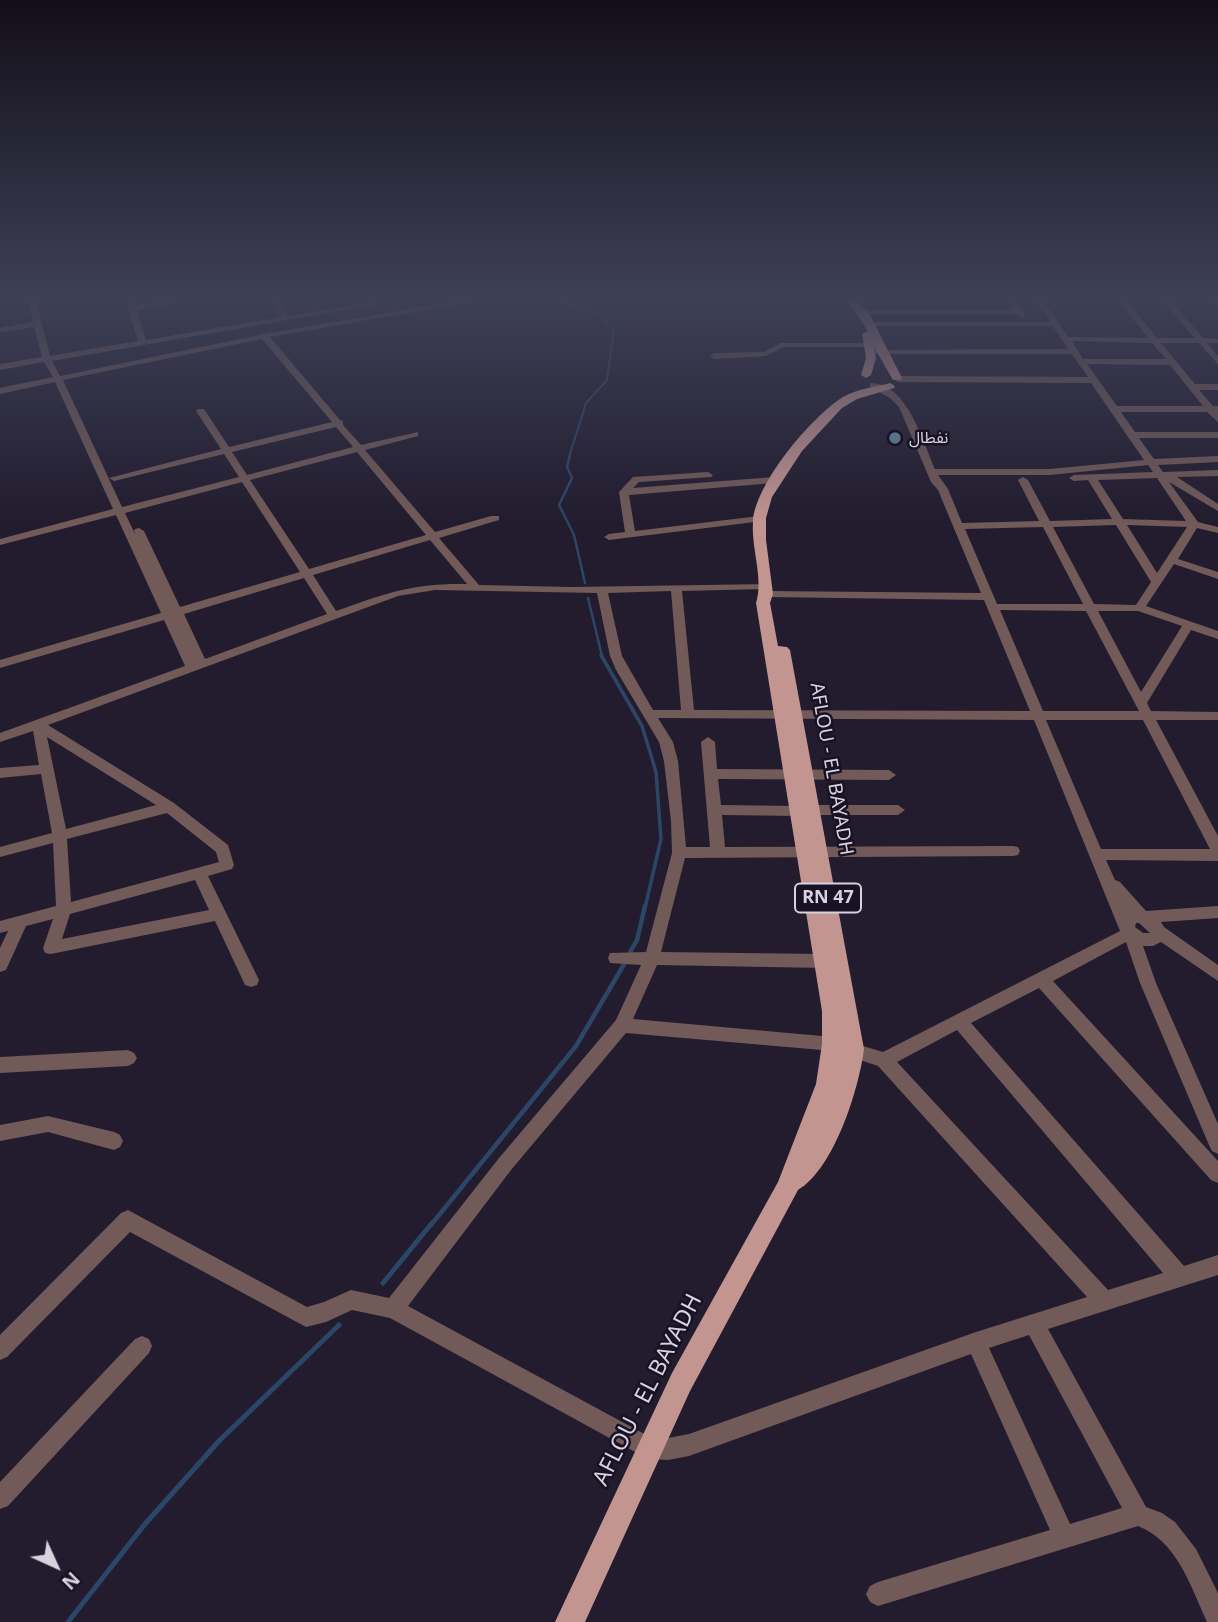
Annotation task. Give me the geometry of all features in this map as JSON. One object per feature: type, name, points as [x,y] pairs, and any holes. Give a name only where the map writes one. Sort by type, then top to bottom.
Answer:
[{"type":"main road","points":[[877,373],[883,381]]},
{"type":"main road","points":[[881,373],[883,381]]},
{"type":"main road","points":[[848,399],[883,381]]},
{"type":"main road","name":"AFLOU - EL BAYADH","points":[[787,1188],[806,1167],[840,1111],[848,1091],[853,1049],[787,713],[773,602],[766,590],[761,506],[768,479],[797,449],[848,399],[883,381]]},
{"type":"main road","name":"AFLOU - EL BAYADH","points":[[570,1622],[648,1448],[712,1321],[787,1188],[821,1104],[833,1044],[832,1011],[812,851]]},
{"type":"street","points":[[60,373],[114,478],[124,510]]},
{"type":"street","points":[[62,376],[77,373]]},
{"type":"street","points":[[0,389],[79,373]]},
{"type":"street","points":[[296,373],[476,588]]},
{"type":"street","points":[[1089,373],[1150,464],[1162,475],[1218,508]]},
{"type":"street","points":[[1181,373],[1214,409],[1218,419]]},
{"type":"street","points":[[62,376],[196,664]]},
{"type":"street","points":[[883,381],[1094,380]]},
{"type":"street","points":[[883,381],[907,393],[958,526],[1099,855],[1148,983],[1218,1145]]},
{"type":"street","points":[[883,381],[903,406],[939,479]]},
{"type":"street","points":[[1193,387],[1218,387]]},
{"type":"street","points":[[1114,409],[1214,409]]},
{"type":"street","points":[[201,411],[333,615]]},
{"type":"street","points":[[114,478],[340,423]]},
{"type":"street","points":[[0,541],[415,435]]},
{"type":"street","points":[[1131,435],[1218,435]]},
{"type":"street","points":[[939,479],[1218,459]]},
{"type":"street","points":[[939,479],[1023,480],[1218,473]]},
{"type":"street","points":[[1162,475],[1194,524]]},
{"type":"street","points":[[1091,478],[1157,582]]},
{"type":"street","points":[[630,533],[624,492],[768,479]]},
{"type":"street","points":[[1023,480],[1218,853],[1099,855]]},
{"type":"street","points":[[0,664],[495,518]]},
{"type":"street","points":[[609,537],[760,519]]},
{"type":"street","points":[[958,526],[1121,522],[1194,524],[1218,530]]},
{"type":"street","points":[[1139,608],[1194,524]]},
{"type":"street","points":[[1172,560],[1218,576]]},
{"type":"street","points":[[2,741],[38,724],[333,615],[406,592],[435,587],[676,587],[1089,608],[1139,608],[1218,635]]},
{"type":"street","points":[[676,587],[688,713]]},
{"type":"street","points":[[393,1309],[505,1164],[622,1025],[649,958],[679,853],[671,761],[666,742],[616,656],[602,589]]},
{"type":"street","points":[[1142,709],[1189,624]]},
{"type":"street","points":[[650,714],[1040,716],[1142,709],[1218,716]]},
{"type":"street","points":[[38,724],[60,837],[64,909],[51,948],[219,914]]},
{"type":"street","points":[[0,927],[228,865],[223,849],[169,807],[38,724]]},
{"type":"street","points":[[708,742],[718,852]]},
{"type":"street","points":[[0,773],[45,769]]},
{"type":"street","points":[[710,774],[889,775]]},
{"type":"street","points":[[0,852],[169,807]]},
{"type":"street","points":[[713,810],[898,810]]},
{"type":"street","points":[[679,853],[1013,851]]},
{"type":"street","points":[[199,873],[251,980]]},
{"type":"street","points":[[1106,874],[1142,917],[1151,921],[1156,935],[1186,951],[1218,974]]},
{"type":"street","points":[[1129,930],[1129,918],[1218,912]]},
{"type":"street","points":[[1129,930],[1144,940],[1201,915]]},
{"type":"street","points":[[0,965],[20,922]]},
{"type":"street","points":[[884,1060],[1042,980],[1129,930]]},
{"type":"street","points":[[1148,983],[1146,952],[1156,935]]},
{"type":"street","points":[[616,958],[824,961]]},
{"type":"street","points":[[1042,980],[1218,1174]]},
{"type":"street","points":[[960,1022],[1180,1277]]},
{"type":"street","points":[[622,1025],[833,1044],[884,1060],[1103,1300]]},
{"type":"street","points":[[0,1065],[128,1058]]},
{"type":"street","points":[[0,1133],[48,1124],[114,1141]]},
{"type":"street","points":[[0,1350],[128,1220],[306,1317],[326,1312],[351,1300],[393,1309],[648,1448],[668,1449],[689,1445],[976,1342],[1218,1265]]},
{"type":"street","points":[[1033,1323],[1138,1515]]},
{"type":"street","points":[[976,1342],[1064,1536]]},
{"type":"street","points":[[0,1498],[142,1346]]},
{"type":"street","points":[[878,1594],[1138,1515],[1160,1523],[1180,1543],[1218,1620]]},
{"type":"waterway","points":[[569,457],[586,403],[607,380],[608,373]]},
{"type":"waterway","points":[[570,455],[567,467],[572,478],[559,505],[574,535],[585,583]]},
{"type":"waterway","points":[[588,598],[602,656]]},
{"type":"waterway","points":[[601,655],[642,726],[656,772],[661,839],[645,908]]},
{"type":"waterway","points":[[629,954],[637,940],[645,906]]},
{"type":"waterway","points":[[431,1225],[576,1046],[626,961]]},
{"type":"waterway","points":[[383,1283],[432,1223]]},
{"type":"waterway","points":[[68,1622],[145,1524],[219,1441],[339,1325]]},
{"type":"place","name":"نفطال","points":[[895,438]]}]
